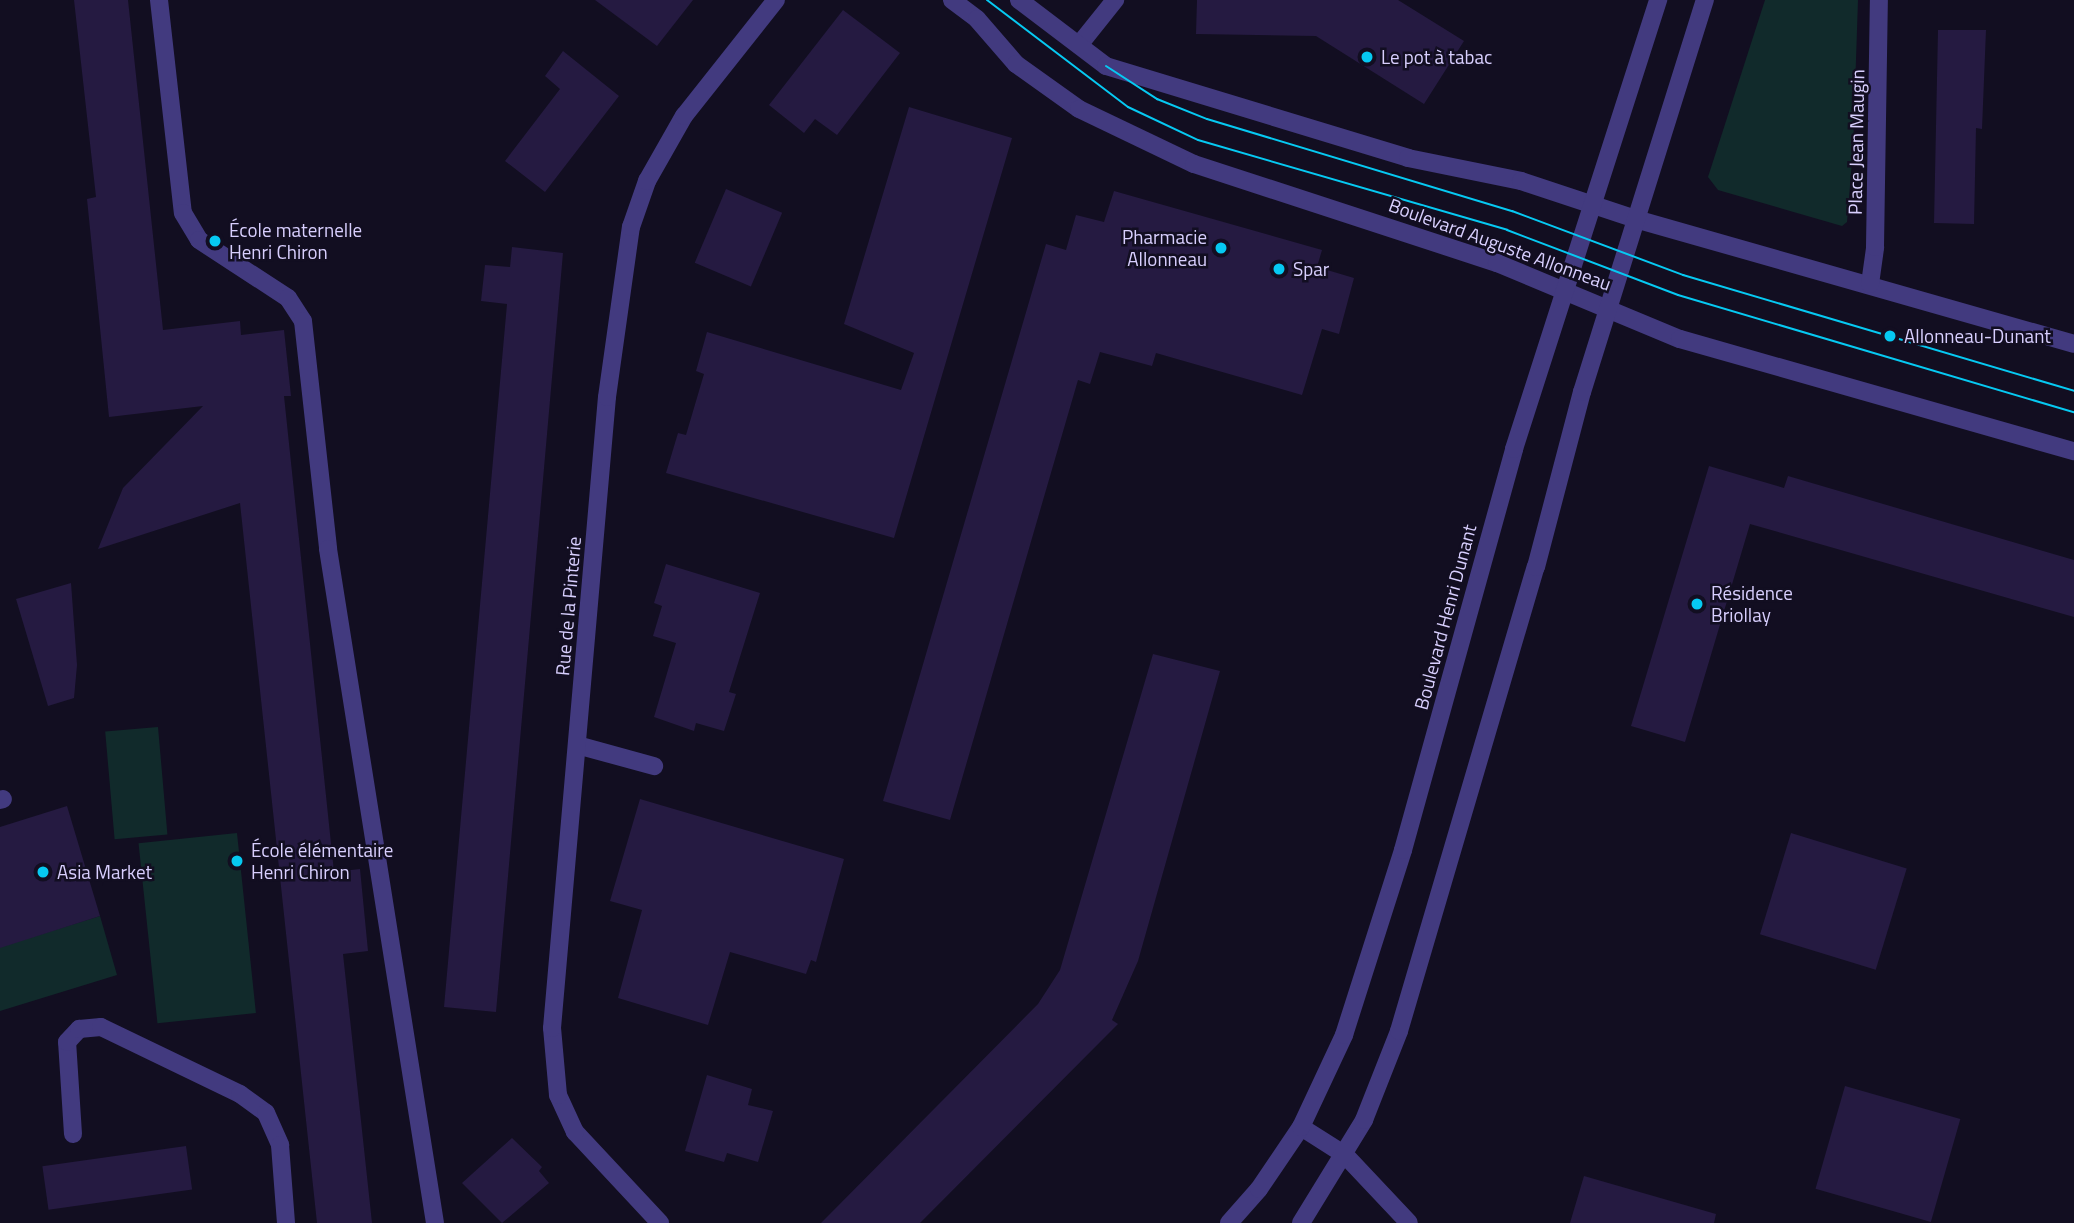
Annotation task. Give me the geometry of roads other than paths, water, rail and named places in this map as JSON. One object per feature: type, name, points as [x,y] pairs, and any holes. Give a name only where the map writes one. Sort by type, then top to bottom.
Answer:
[{"type":"street","points":[[159,0],[183,213],[206,246],[288,298],[303,321],[328,549],[435,1223]]},
{"type":"street","name":"Rue de la Pinterie","points":[[660,1223],[575,1132],[558,1096],[552,1028],[607,397],[631,227],[647,181],[684,116],[776,0]]},
{"type":"street","name":"Boulevard Auguste Allonneau","points":[[952,0],[1037,80],[1079,109],[1194,164],[1401,228],[1610,307],[1680,339],[2074,451]]},
{"type":"street","points":[[1019,0],[1106,66],[1408,158],[1521,181],[1639,219],[2074,344]]},
{"type":"street","points":[[1079,46],[1115,0]]},
{"type":"street","name":"Boulevard Henri Dunant","points":[[1229,1223],[1259,1189],[1301,1127],[1344,1035],[1379,929],[1507,473],[1658,0]]},
{"type":"street","points":[[1301,1223],[1345,1155],[1381,1083],[1416,978],[1610,307],[1705,0]]},
{"type":"street","name":"Place Jean Maugin","points":[[1870,284],[1875,247],[1879,0]]},
{"type":"street","points":[[577,745],[654,766]]},
{"type":"street","points":[[73,1135],[67,1042],[79,1028],[101,1027],[240,1094],[266,1113],[280,1145],[286,1223]]},
{"type":"street","points":[[1301,1127],[1345,1155],[1409,1223]]},
{"type":"tram line","points":[[987,0],[1128,107],[1198,140],[1507,230],[1678,295],[2074,412]]},
{"type":"tram line","points":[[1106,66],[1157,99],[1207,119],[1512,211],[1683,275],[2074,391]]},
{"type":"place","name":"Le pot à tabac","points":[[1367,57]]},
{"type":"place","name":"École maternelle Henri Chiron","points":[[215,241]]},
{"type":"place","name":"Pharmacie Allonneau","points":[[1221,248]]},
{"type":"place","name":"Spar","points":[[1279,269]]},
{"type":"place","name":"Allonneau-Dunant","points":[[1890,336]]},
{"type":"place","name":"Résidence Briollay","points":[[1697,604]]},
{"type":"place","name":"École élémentaire Henri Chiron","points":[[237,861]]},
{"type":"place","name":"Asia Market","points":[[43,872]]}]
